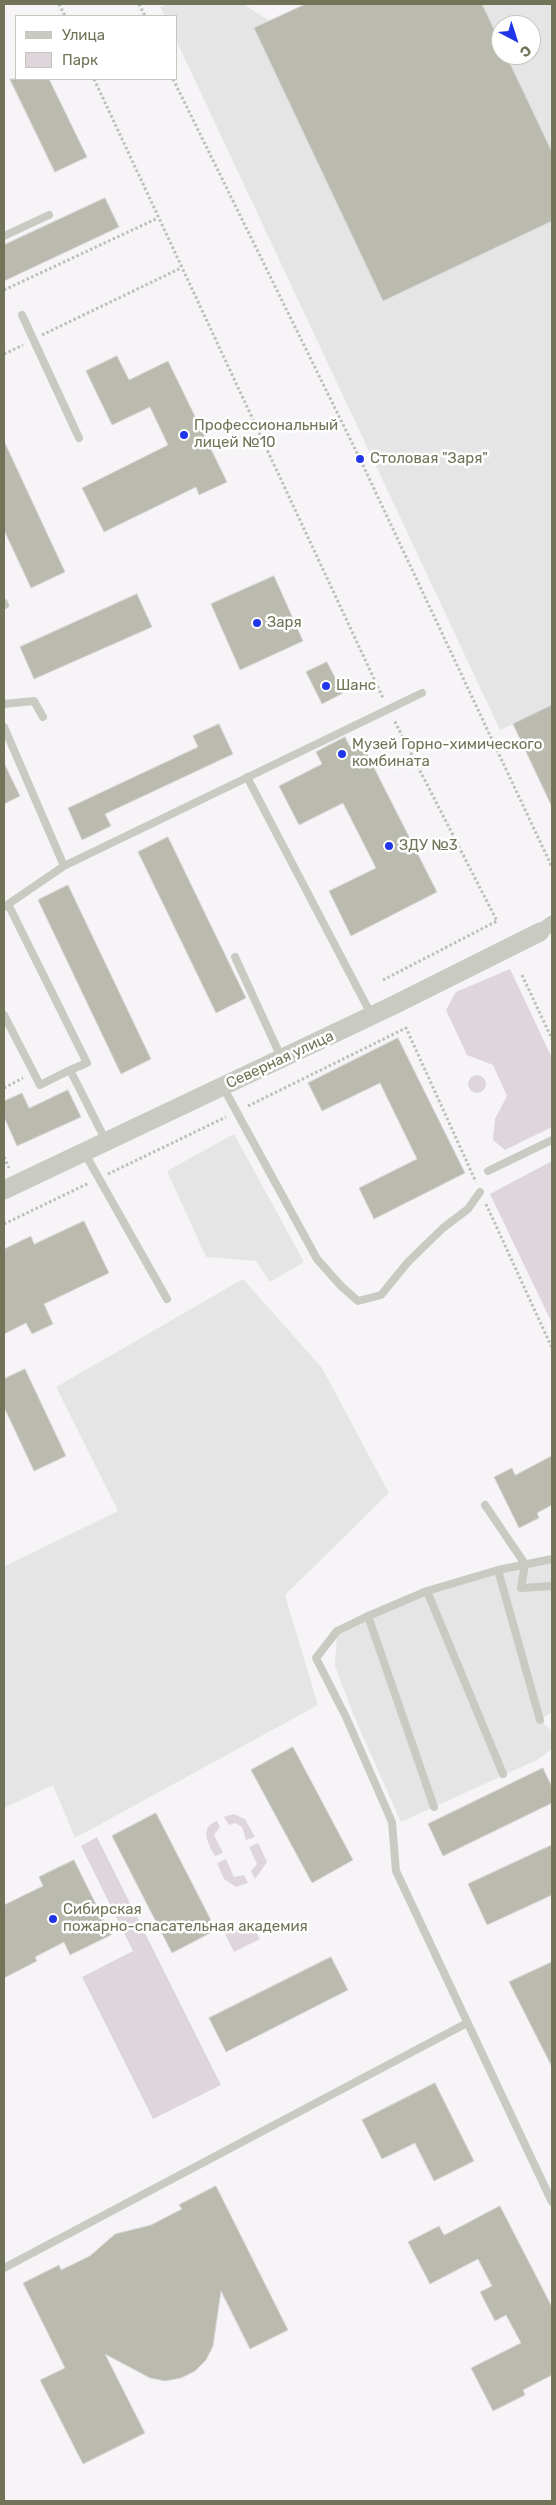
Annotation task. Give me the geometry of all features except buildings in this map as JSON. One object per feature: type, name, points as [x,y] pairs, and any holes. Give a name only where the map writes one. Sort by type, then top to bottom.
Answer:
[{"type":"street","name":"Северная улица","points":[[4,1190],[372,1016],[546,927]]},
{"type":"lane","points":[[4,236],[49,215]]},
{"type":"lane","points":[[22,315],[79,438]]},
{"type":"lane","points":[[4,1015],[40,1085],[87,1063],[6,906],[64,866],[422,693]]},
{"type":"lane","points":[[4,704],[34,701],[43,717]]},
{"type":"lane","points":[[4,727],[64,866]]},
{"type":"lane","points":[[247,777],[372,1016]]},
{"type":"lane","points":[[235,957],[282,1059]]},
{"type":"lane","points":[[70,1070],[106,1141]]},
{"type":"lane","points":[[223,1087],[317,1259],[341,1286],[358,1301],[381,1296],[408,1262],[443,1228],[468,1209],[480,1192]]},
{"type":"lane","points":[[488,1171],[552,1140]]},
{"type":"lane","points":[[84,1152],[167,1299]]},
{"type":"lane","points":[[485,1505],[525,1564],[521,1588],[552,1586]]},
{"type":"lane","points":[[552,1559],[498,1570],[426,1591],[337,1631],[316,1658],[346,1717],[392,1822],[396,1871],[552,2202]]},
{"type":"lane","points":[[498,1570],[540,1720]]},
{"type":"lane","points":[[426,1591],[503,1774]]},
{"type":"lane","points":[[368,1616],[434,1807]]},
{"type":"lane","points":[[4,2268],[467,2023]]},
{"type":"path","points":[[94,80],[388,709],[497,921],[383,980]]},
{"type":"path","points":[[173,80],[360,459],[552,867]]},
{"type":"path","points":[[4,290],[158,218]]},
{"type":"path","points":[[4,354],[182,268]]},
{"type":"path","points":[[522,974],[552,1039]]},
{"type":"path","points":[[406,1028],[552,1348]]},
{"type":"path","points":[[4,1088],[26,1077]]},
{"type":"path","points":[[4,1157],[10,1169],[4,1172]]},
{"type":"path","points":[[4,1224],[90,1182]]},
{"type":"shaded area","points":[[168,4],[243,4],[270,21],[306,4],[552,4],[552,807],[513,724],[500,730],[178,44],[178,15],[164,15],[160,7]]},
{"type":"shaded area","points":[[234,1134],[304,1262],[270,1282],[256,1261],[206,1257],[167,1171]]},
{"type":"shaded area","points":[[243,1279],[322,1368],[389,1493],[285,1595],[318,1705],[75,1838],[53,1785],[4,1808],[4,1564],[5,1566],[118,1511],[56,1387]]},
{"type":"shaded area","points":[[552,1559],[552,1712],[540,1720],[552,1731],[552,1749],[537,1760],[401,1822],[353,1714],[335,1666],[337,1631],[427,1591]]},
{"type":"green space","points":[[510,969],[552,1058],[552,1127],[505,1150],[493,1140],[495,1119],[507,1096],[493,1065],[467,1055],[446,1010],[456,992]]},
{"type":"green space","points":[[473,1075],[481,1075],[486,1080],[484,1091],[473,1093],[468,1088],[468,1080]]},
{"type":"green space","points":[[552,1161],[552,1323],[490,1194]]},
{"type":"green space","points":[[234,1814],[245,1819],[255,1837],[246,1840],[242,1827],[235,1823],[229,1825],[224,1817]]},
{"type":"green space","points":[[217,1821],[220,1827],[214,1835],[223,1853],[215,1856],[208,1841],[207,1832],[208,1827]]},
{"type":"green space","points":[[97,1837],[221,2085],[153,2119],[82,1977],[133,1951],[81,1846]]},
{"type":"green space","points":[[258,1843],[267,1862],[255,1879],[251,1871],[257,1864],[249,1847]]},
{"type":"green space","points":[[226,1859],[234,1877],[244,1875],[248,1883],[236,1887],[224,1879],[217,1863]]},
{"type":"green space","points":[[251,1921],[260,1939],[234,1952],[225,1934]]},
{"type":"place","name":"Профессиональный лицей №10","points":[[184,435]]},
{"type":"place","name":"Столовая \"Заря\"","points":[[360,459]]},
{"type":"place","name":"Заря","points":[[257,623]]},
{"type":"place","name":"Шанс","points":[[326,686]]},
{"type":"place","name":"Музей Горно-химического комбината","points":[[342,754]]},
{"type":"place","name":"ЗДУ №3","points":[[389,846]]},
{"type":"place","name":"Сибирская пожарно-спасательная академия","points":[[53,1919]]}]
